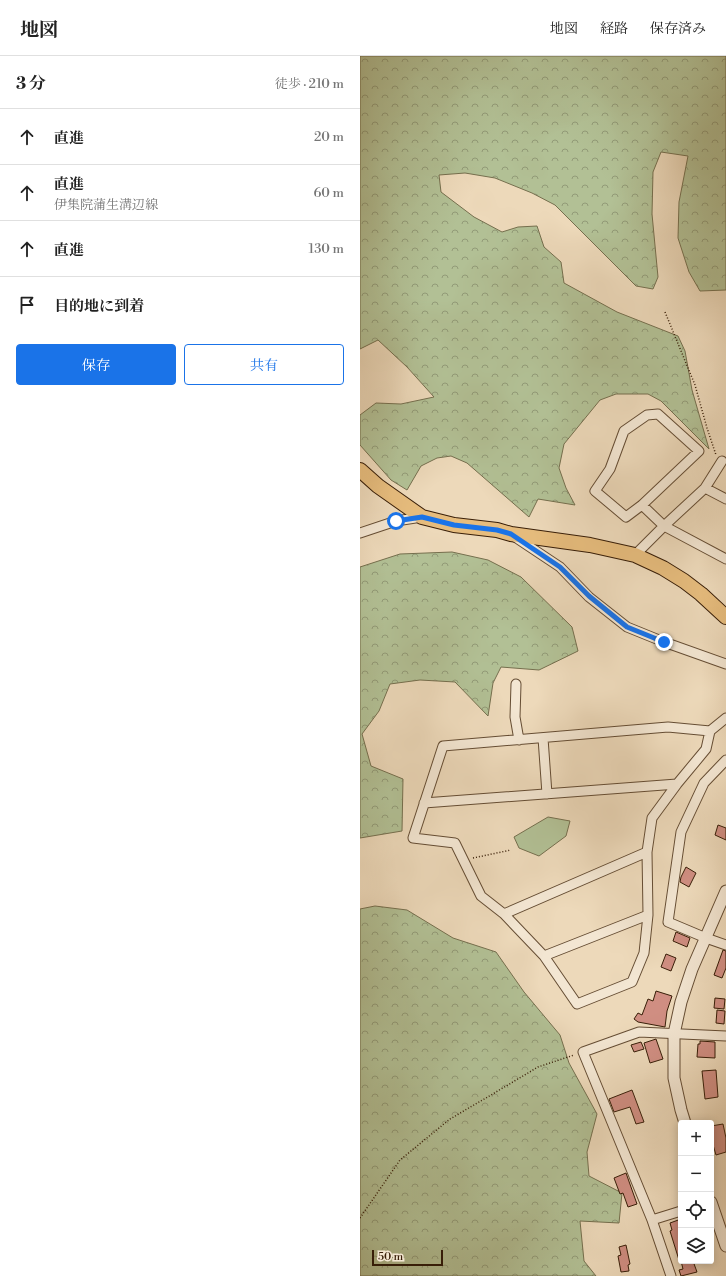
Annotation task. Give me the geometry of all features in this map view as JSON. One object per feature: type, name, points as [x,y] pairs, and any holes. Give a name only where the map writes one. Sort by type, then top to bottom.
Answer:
[{"type":"main road","points":[[360,470],[399,502],[422,517],[454,525],[497,530],[511,534],[590,545],[635,555],[663,568],[684,581],[726,617]]},
{"type":"street","points":[[658,414],[699,451],[642,505],[626,517],[595,491],[610,469],[624,431],[647,415],[658,414]]},
{"type":"street","points":[[635,555],[705,488],[722,461]]},
{"type":"street","points":[[705,488],[726,499]]},
{"type":"street","points":[[642,505],[664,526],[726,559]]},
{"type":"street","points":[[360,533],[396,521],[422,517]]},
{"type":"street","points":[[511,534],[560,567],[589,596],[627,627],[726,664]]},
{"type":"street","points":[[516,684],[515,717],[519,740]]},
{"type":"street","points":[[710,731],[668,727],[443,746],[413,838],[455,843],[480,896],[504,914],[544,956],[577,1004],[632,982],[644,954],[648,915],[647,852],[652,818],[677,784],[706,749],[710,731],[726,718]]},
{"type":"street","points":[[543,738],[547,794]]},
{"type":"street","points":[[726,760],[704,783],[681,832],[668,922],[726,945]]},
{"type":"street","points":[[424,803],[677,784]]},
{"type":"street","points":[[504,914],[647,852]]},
{"type":"street","points":[[684,1120],[674,1078],[674,1034],[681,1002],[692,969],[726,891]]},
{"type":"street","points":[[544,956],[648,915]]},
{"type":"street","points":[[671,1276],[652,1220],[583,1052],[639,1032],[726,1036]]},
{"type":"street","points":[[714,1211],[726,1246]]},
{"type":"street","points":[[652,1220],[678,1212]]},
{"type":"path","points":[[664,312],[695,384],[706,428],[717,457],[722,461]]},
{"type":"path","points":[[464,861],[511,850]]},
{"type":"path","points":[[360,1218],[400,1160],[450,1119],[538,1067],[583,1052]]},
{"type":"green space","points":[[360,56],[726,56],[726,290],[700,291],[689,272],[678,238],[679,202],[688,156],[661,152],[653,172],[652,214],[658,277],[653,289],[636,286],[555,205],[532,193],[495,178],[465,173],[439,175],[441,192],[474,217],[502,232],[518,227],[537,226],[544,247],[561,262],[564,283],[617,312],[678,336],[685,351],[692,390],[709,449],[661,401],[648,394],[616,394],[600,400],[564,444],[559,468],[566,488],[575,505],[538,499],[529,517],[467,463],[451,456],[437,458],[421,466],[407,490],[391,480],[360,445],[360,415],[376,403],[401,404],[434,397],[407,367],[378,340],[360,349]]},
{"type":"green space","points":[[452,552],[488,560],[521,577],[572,627],[578,651],[539,670],[501,667],[493,683],[488,716],[455,682],[420,680],[390,684],[379,711],[362,734],[371,766],[403,779],[402,831],[360,838],[360,567],[400,554]]},
{"type":"green space","points":[[548,817],[570,821],[566,836],[539,856],[519,848],[514,837]]},
{"type":"green space","points":[[375,906],[407,910],[453,938],[496,952],[524,992],[560,1035],[569,1063],[597,1114],[587,1152],[589,1176],[622,1193],[619,1223],[580,1221],[584,1261],[596,1276],[360,1276],[360,909]]},
{"type":"building","points":[[718,825],[726,828],[726,840],[715,835]]},
{"type":"building","points":[[686,867],[696,873],[689,887],[680,882]]},
{"type":"building","points":[[676,932],[690,938],[687,947],[673,941]]},
{"type":"building","points":[[723,950],[726,951],[726,968],[722,978],[714,975]]},
{"type":"building","points":[[666,954],[676,958],[671,971],[661,967]]},
{"type":"building","points":[[656,991],[672,996],[667,1011],[665,1027],[638,1022],[634,1019],[638,1013],[642,1015],[648,999],[653,1001]]},
{"type":"building","points":[[715,998],[725,999],[724,1009],[714,1008]]},
{"type":"building","points":[[717,1010],[725,1011],[724,1024],[716,1023]]},
{"type":"building","points":[[656,1039],[663,1059],[650,1063],[644,1043]]},
{"type":"building","points":[[700,1041],[715,1042],[715,1058],[697,1057],[698,1044],[700,1044]]},
{"type":"building","points":[[641,1042],[644,1049],[634,1052],[631,1045]]},
{"type":"building","points":[[716,1070],[718,1097],[705,1099],[702,1071]]},
{"type":"building","points":[[632,1090],[644,1122],[636,1124],[630,1107],[614,1112],[609,1099]]},
{"type":"building","points":[[723,1124],[726,1138],[726,1152],[716,1155],[714,1148],[714,1126]]},
{"type":"building","points":[[626,1173],[637,1204],[628,1207],[623,1193],[620,1194],[614,1178]]},
{"type":"building","points":[[678,1220],[678,1257],[670,1231],[672,1230],[670,1223]]},
{"type":"building","points":[[626,1245],[630,1264],[628,1265],[629,1271],[621,1272],[618,1256],[621,1255],[619,1247]]},
{"type":"building","points":[[682,1264],[694,1264],[697,1272],[681,1276],[679,1270],[683,1269]]},
{"type":"route","points":[[396,521],[422,517],[454,525],[497,530],[511,534],[560,567],[589,596],[627,627],[664,642]]}]
